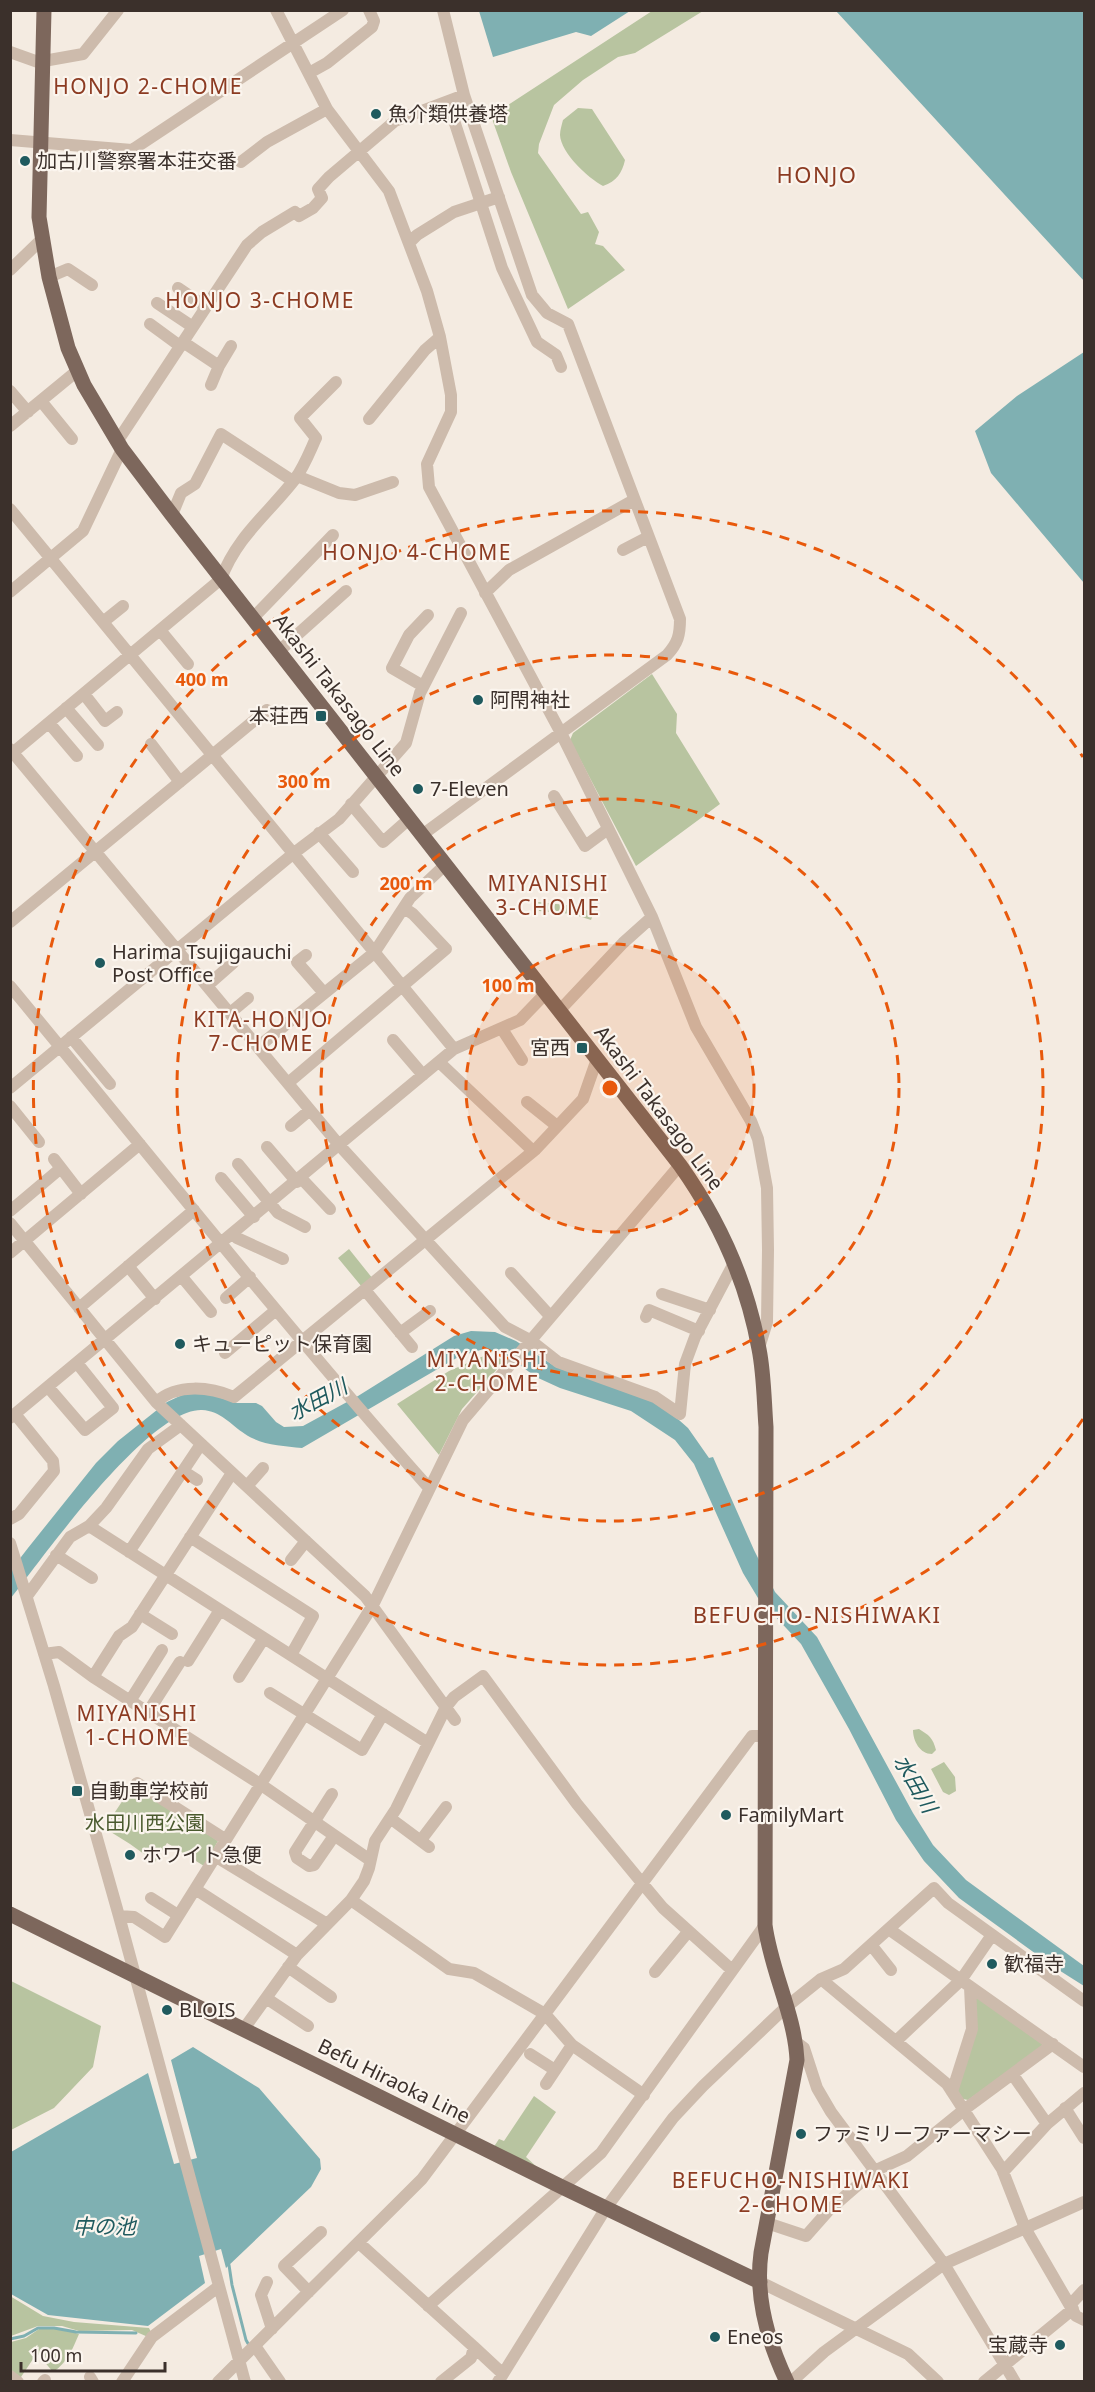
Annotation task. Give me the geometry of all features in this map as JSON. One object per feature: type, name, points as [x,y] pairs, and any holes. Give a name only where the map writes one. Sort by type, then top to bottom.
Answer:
[{"type":"main road","name":"Akashi Takasago Line","points":[[44,10],[39,193],[42,239],[49,277],[68,348],[93,402],[120,446],[221,579],[680,1165],[719,1228],[747,1297],[759,1348],[766,1427],[765,1925],[770,1956],[796,2042],[795,2076],[760,2259],[760,2282],[774,2353],[789,2382]]},
{"type":"main road","name":"Befu Hiraoka Line","points":[[10,1914],[562,2187],[760,2282]]},
{"type":"street","points":[[10,52],[38,62],[54,61],[83,54],[118,10]]},
{"type":"street","points":[[276,10],[327,109],[389,191],[427,291],[450,384],[451,412],[427,464],[429,487],[561,734],[652,917],[696,1027],[751,1121],[758,1140],[767,1188],[768,1239],[767,1322],[759,1348]]},
{"type":"street","points":[[10,152],[15,141],[132,150],[343,10]]},
{"type":"street","points":[[309,73],[327,63],[372,27],[374,21],[369,10]]},
{"type":"street","points":[[422,835],[667,655],[680,636],[680,619],[568,324],[547,313],[532,295],[464,95],[443,10]]},
{"type":"street","points":[[10,592],[83,531],[120,446],[181,344],[247,245],[262,232],[295,212],[299,216],[313,208],[322,198],[318,189],[396,121],[464,95]]},
{"type":"street","points":[[448,102],[502,268],[537,342],[556,355],[561,367]]},
{"type":"street","points":[[241,162],[276,137],[327,109]]},
{"type":"street","points":[[409,243],[454,212],[499,197]]},
{"type":"street","points":[[10,270],[42,239]]},
{"type":"street","points":[[49,277],[68,269],[92,285]]},
{"type":"street","points":[[178,288],[206,307]]},
{"type":"street","points":[[157,303],[193,327]]},
{"type":"street","points":[[150,324],[219,366]]},
{"type":"street","points":[[369,418],[425,350],[440,337]]},
{"type":"street","points":[[212,385],[219,366],[231,346]]},
{"type":"street","points":[[10,426],[77,371]]},
{"type":"street","points":[[336,382],[300,418],[316,438],[295,479],[240,541],[228,560],[221,579],[11,752],[179,950],[340,1146],[505,1327],[530,1340],[558,1362],[645,1393],[680,1414],[685,1364],[699,1331],[734,1263]]},
{"type":"street","points":[[10,392],[28,412]]},
{"type":"street","points":[[41,401],[72,439]]},
{"type":"street","points":[[172,515],[181,493],[195,484],[221,434],[295,479],[339,493],[355,495],[393,482]]},
{"type":"street","points":[[485,593],[508,570],[634,501]]},
{"type":"street","points":[[10,509],[454,1049]]},
{"type":"street","points":[[252,619],[316,546],[333,536]]},
{"type":"street","points":[[623,550],[648,537]]},
{"type":"street","points":[[278,652],[346,591]]},
{"type":"street","points":[[103,622],[123,606]]},
{"type":"street","points":[[10,1088],[294,853],[339,819],[406,743],[423,686],[461,613]]},
{"type":"street","points":[[423,686],[392,668],[409,635],[428,615]]},
{"type":"street","points":[[160,630],[188,664]]},
{"type":"street","points":[[84,694],[105,721],[117,712]]},
{"type":"street","points":[[66,708],[98,745]]},
{"type":"street","points":[[10,922],[267,710]]},
{"type":"street","points":[[49,723],[77,756]]},
{"type":"street","points":[[151,744],[180,782]]},
{"type":"street","points":[[554,796],[585,846],[608,829]]},
{"type":"street","points":[[351,804],[383,842],[409,819]]},
{"type":"street","points":[[320,833],[353,872]]},
{"type":"street","points":[[258,1047],[374,953],[410,898],[445,866]]},
{"type":"street","points":[[288,1083],[446,949],[404,908]]},
{"type":"street","points":[[559,1011],[623,943],[652,917]]},
{"type":"street","points":[[306,956],[297,962],[324,993]]},
{"type":"street","points":[[208,985],[233,963]]},
{"type":"street","points":[[10,986],[276,1310],[429,1488]]},
{"type":"street","points":[[10,1519],[41,1496],[54,1471],[53,1461],[13,1416],[271,1204],[454,1049],[520,1020],[546,993]]},
{"type":"street","points":[[230,1013],[248,998]]},
{"type":"street","points":[[502,1029],[522,1060]]},
{"type":"street","points":[[71,1037],[110,1084]]},
{"type":"street","points":[[393,1040],[423,1075]]},
{"type":"street","points":[[156,1402],[170,1393],[201,1388],[217,1390],[234,1397],[533,1151],[583,1099],[597,1059]]},
{"type":"street","points":[[439,1062],[533,1151]]},
{"type":"street","points":[[527,1102],[557,1126]]},
{"type":"street","points":[[10,1106],[39,1142]]},
{"type":"street","points":[[291,1126],[310,1110]]},
{"type":"street","points":[[10,1253],[140,1144]]},
{"type":"street","points":[[267,1148],[330,1209]]},
{"type":"street","points":[[10,1211],[57,1163],[81,1194]]},
{"type":"street","points":[[238,1164],[278,1213],[305,1227]]},
{"type":"street","points":[[119,1917],[135,1917],[165,1937],[373,1605],[463,1420],[680,1165]]},
{"type":"street","points":[[222,1178],[254,1217]]},
{"type":"street","points":[[79,1308],[194,1210]]},
{"type":"street","points":[[10,1223],[156,1402],[373,1605],[455,1720]]},
{"type":"street","points":[[233,1234],[283,1259]]},
{"type":"street","points":[[128,1266],[154,1299]]},
{"type":"street","points":[[511,1273],[550,1316]]},
{"type":"street","points":[[182,1276],[211,1312]]},
{"type":"street","points":[[226,1298],[249,1277]]},
{"type":"street","points":[[365,1290],[412,1347]]},
{"type":"street","points":[[662,1294],[710,1310]]},
{"type":"street","points":[[226,1353],[276,1310]]},
{"type":"street","points":[[400,1333],[430,1311]]},
{"type":"street","points":[[653,1317],[699,1331]]},
{"type":"street","points":[[48,1387],[85,1430],[113,1408],[77,1363]]},
{"type":"street","points":[[27,1596],[70,1536],[89,1526],[106,1508],[148,1449],[181,1425]]},
{"type":"street","points":[[129,1552],[201,1444]]},
{"type":"street","points":[[247,1486],[263,1468]]},
{"type":"street","points":[[183,1471],[197,1480]]},
{"type":"street","points":[[93,1677],[119,1636],[132,1627],[232,1473]]},
{"type":"street","points":[[89,1526],[428,1743]]},
{"type":"street","points":[[190,1537],[313,1616],[291,1655]]},
{"type":"street","points":[[291,1560],[306,1541]]},
{"type":"street","points":[[11,1548],[44,1654],[119,1917],[245,2382]]},
{"type":"street","points":[[56,1555],[92,1578]]},
{"type":"street","points":[[148,1712],[220,1610]]},
{"type":"street","points":[[140,1614],[172,1634]]},
{"type":"street","points":[[239,1677],[264,1638]]},
{"type":"street","points":[[130,1701],[162,1650]]},
{"type":"street","points":[[44,1654],[59,1652],[93,1677],[260,1784],[370,1860]]},
{"type":"street","points":[[243,2030],[297,1955],[351,1900],[367,1874],[375,1840],[390,1818],[446,1707],[454,1697],[483,1676],[577,1804],[663,1908],[732,1971]]},
{"type":"street","points":[[270,1693],[362,1750],[383,1714]]},
{"type":"street","points":[[218,2382],[422,2180],[752,1736],[765,1736]]},
{"type":"street","points":[[137,1783],[225,1839]]},
{"type":"street","points":[[332,1794],[296,1852],[297,1858],[309,1866],[314,1865],[334,1836]]},
{"type":"street","points":[[390,1818],[425,1844],[438,1812]]},
{"type":"street","points":[[215,1856],[327,1924]]},
{"type":"street","points":[[359,2243],[474,2347],[501,2378],[606,2208],[673,2118],[703,2086],[785,2008],[821,1979],[844,1970],[934,1888],[948,1903],[1084,2001]]},
{"type":"street","points":[[195,1889],[297,1955]]},
{"type":"street","points":[[151,1898],[178,1915]]},
{"type":"street","points":[[351,1900],[449,1969],[474,1973],[546,2014],[572,2045],[644,2095]]},
{"type":"street","points":[[428,2306],[602,2153],[765,1925]]},
{"type":"street","points":[[890,1930],[1084,2067]]},
{"type":"street","points":[[663,1967],[688,1932]]},
{"type":"street","points":[[896,2041],[966,1983],[992,1935]]},
{"type":"street","points":[[872,1946],[891,1970]]},
{"type":"street","points":[[288,1967],[331,1997]]},
{"type":"street","points":[[821,1979],[947,2084],[1003,2172],[1025,2228],[1076,2316],[1084,2320]]},
{"type":"street","points":[[952,2092],[972,2029],[966,1983]]},
{"type":"street","points":[[266,1998],[308,2026]]},
{"type":"street","points":[[796,2042],[804,2048],[817,2088],[831,2112],[944,2264],[1015,2382]]},
{"type":"street","points":[[767,2223],[806,2236],[829,2210],[874,2171],[907,2156],[965,2109],[1053,2044]]},
{"type":"street","points":[[546,2084],[572,2045]]},
{"type":"street","points":[[530,2054],[555,2070]]},
{"type":"street","points":[[1012,2075],[1047,2124]]},
{"type":"street","points":[[1003,2172],[1047,2124],[1084,2093]]},
{"type":"street","points":[[1065,2108],[1084,2138]]},
{"type":"street","points":[[789,2382],[824,2352],[944,2264],[1084,2202]]},
{"type":"street","points":[[309,2292],[284,2266],[321,2232]]},
{"type":"street","points":[[267,2282],[261,2295],[272,2329]]},
{"type":"street","points":[[760,2282],[908,2354],[938,2382]]},
{"type":"street","points":[[122,2382],[152,2337],[218,2287]]},
{"type":"street","points":[[984,2382],[1071,2307],[1084,2290]]},
{"type":"street","points":[[255,2346],[280,2382]]},
{"type":"street","points":[[441,2382],[471,2358],[474,2347]]},
{"type":"street","points":[[10,2376],[18,2382]]},
{"type":"green space","points":[[652,11],[703,11],[635,53],[618,57],[583,80],[554,105],[539,144],[538,153],[581,214],[588,212],[599,232],[595,244],[603,246],[625,270],[568,309],[511,172],[491,116]]},
{"type":"green space","points":[[578,108],[592,109],[625,160],[618,176],[603,186],[576,164],[562,142],[560,133],[563,120]]},
{"type":"green space","points":[[652,674],[677,714],[676,733],[720,804],[636,866],[570,740],[573,733]]},
{"type":"green space","points":[[538,902],[566,905],[594,912],[591,920],[572,914],[539,911]]},
{"type":"green space","points":[[349,1249],[373,1279],[362,1287],[338,1258]]},
{"type":"green space","points":[[486,1355],[505,1360],[462,1409],[439,1455],[397,1404],[449,1371]]},
{"type":"green space","points":[[919,1729],[932,1740],[936,1750],[932,1754],[924,1752],[916,1742],[913,1730]]},
{"type":"green space","points":[[944,1762],[955,1777],[956,1791],[949,1795],[943,1792],[931,1769]]},
{"type":"green space","name":"水田川西公園","points":[[133,1785],[218,1841],[204,1866],[167,1843],[155,1862],[106,1829],[105,1827]]},
{"type":"green space","points":[[11,1981],[101,2026],[93,2067],[54,2108],[11,2130]]},
{"type":"green space","points":[[974,1994],[1043,2043],[1041,2048],[968,2100],[963,2099],[955,2088]]},
{"type":"green space","points":[[534,2096],[556,2112],[526,2157],[539,2169],[493,2148],[499,2139],[504,2141]]},
{"type":"green space","points":[[10,2296],[43,2316],[74,2322],[149,2328],[152,2334],[148,2337],[132,2330],[79,2331],[62,2326],[38,2326],[11,2336]]},
{"type":"green space","points":[[39,2329],[62,2329],[79,2334],[69,2355],[53,2372],[37,2353],[19,2380],[11,2373],[11,2342],[26,2338]]},
{"type":"water","points":[[479,10],[630,11],[591,36],[576,32],[493,57]]},
{"type":"water","points":[[836,11],[1084,11],[1084,281]]},
{"type":"water","points":[[1084,352],[1084,583],[991,473],[975,431],[1017,396]]},
{"type":"water","points":[[471,1331],[495,1332],[516,1341],[556,1367],[662,1405],[688,1428],[709,1458],[713,1457],[775,1592],[817,1637],[913,1813],[933,1845],[966,1880],[1084,1966],[1084,1986],[959,1898],[924,1861],[896,1820],[849,1729],[801,1644],[758,1598],[743,1573],[694,1464],[675,1440],[631,1411],[560,1388],[536,1377],[506,1355],[484,1349],[460,1356],[302,1448],[258,1441],[220,1415],[209,1411],[202,1410],[180,1416],[154,1433],[99,1488],[11,1598],[11,1570],[28,1548],[96,1463],[118,1441],[167,1402],[182,1395],[202,1392],[237,1403],[256,1403],[284,1427],[303,1426],[358,1396],[454,1336]]},
{"type":"water","name":"中の池","points":[[193,2047],[259,2088],[320,2159],[321,2169],[311,2187],[226,2268],[221,2249],[199,2256],[205,2283],[148,2326],[48,2315],[11,2294],[11,2152],[148,2073],[174,2164],[197,2158],[171,2060]]},
{"type":"waterway","points":[[229,2265],[246,2340],[250,2347]]},
{"type":"waterway","points":[[10,2339],[24,2336],[38,2328],[76,2332],[136,2333]]},
{"type":"place","name":"魚介類供養塔","points":[[376,114]]},
{"type":"place","name":"加古川警察署本荘交番","points":[[25,161]]},
{"type":"place","name":"阿閇神社","points":[[478,700]]},
{"type":"place","name":"本荘西","points":[[321,716]]},
{"type":"place","name":"7-Eleven","points":[[418,789]]},
{"type":"place","name":"Harima Tsujigauchi Post Office","points":[[100,963]]},
{"type":"place","name":"宮西","points":[[582,1048]]},
{"type":"place","name":"キューピット保育園","points":[[180,1344]]},
{"type":"place","name":"自動車学校前","points":[[77,1791]]},
{"type":"place","name":"FamilyMart","points":[[726,1815]]},
{"type":"place","name":"ホワイト急便","points":[[130,1855]]},
{"type":"place","name":"歓福寺","points":[[992,1964]]},
{"type":"place","name":"BLOIS","points":[[167,2010]]},
{"type":"place","name":"ファミリーファーマシー","points":[[801,2134]]},
{"type":"place","name":"Eneos","points":[[715,2337]]},
{"type":"place","name":"宝蔵寺","points":[[1060,2345]]},
{"type":"district","name":"HONJO 2-CHOME","points":[[148,87]]},
{"type":"district","name":"HONJO","points":[[817,175]]},
{"type":"district","name":"HONJO 3-CHOME","points":[[260,301]]},
{"type":"district","name":"HONJO 4-CHOME","points":[[417,553]]},
{"type":"district","name":"MIYANISHI 3-CHOME","points":[[548,896]]},
{"type":"district","name":"KITA-HONJO 7-CHOME","points":[[261,1032]]},
{"type":"district","name":"MIYANISHI 2-CHOME","points":[[487,1372]]},
{"type":"district","name":"BEFUCHO-NISHIWAKI","points":[[817,1615]]},
{"type":"district","name":"MIYANISHI 1-CHOME","points":[[137,1726]]},
{"type":"district","name":"BEFUCHO-NISHIWAKI 2-CHOME","points":[[791,2193]]},
{"type":"water label","name":"水田川","points":[[318,1400]]},
{"type":"water label","name":"水田川","points":[[915,1784]]}]
